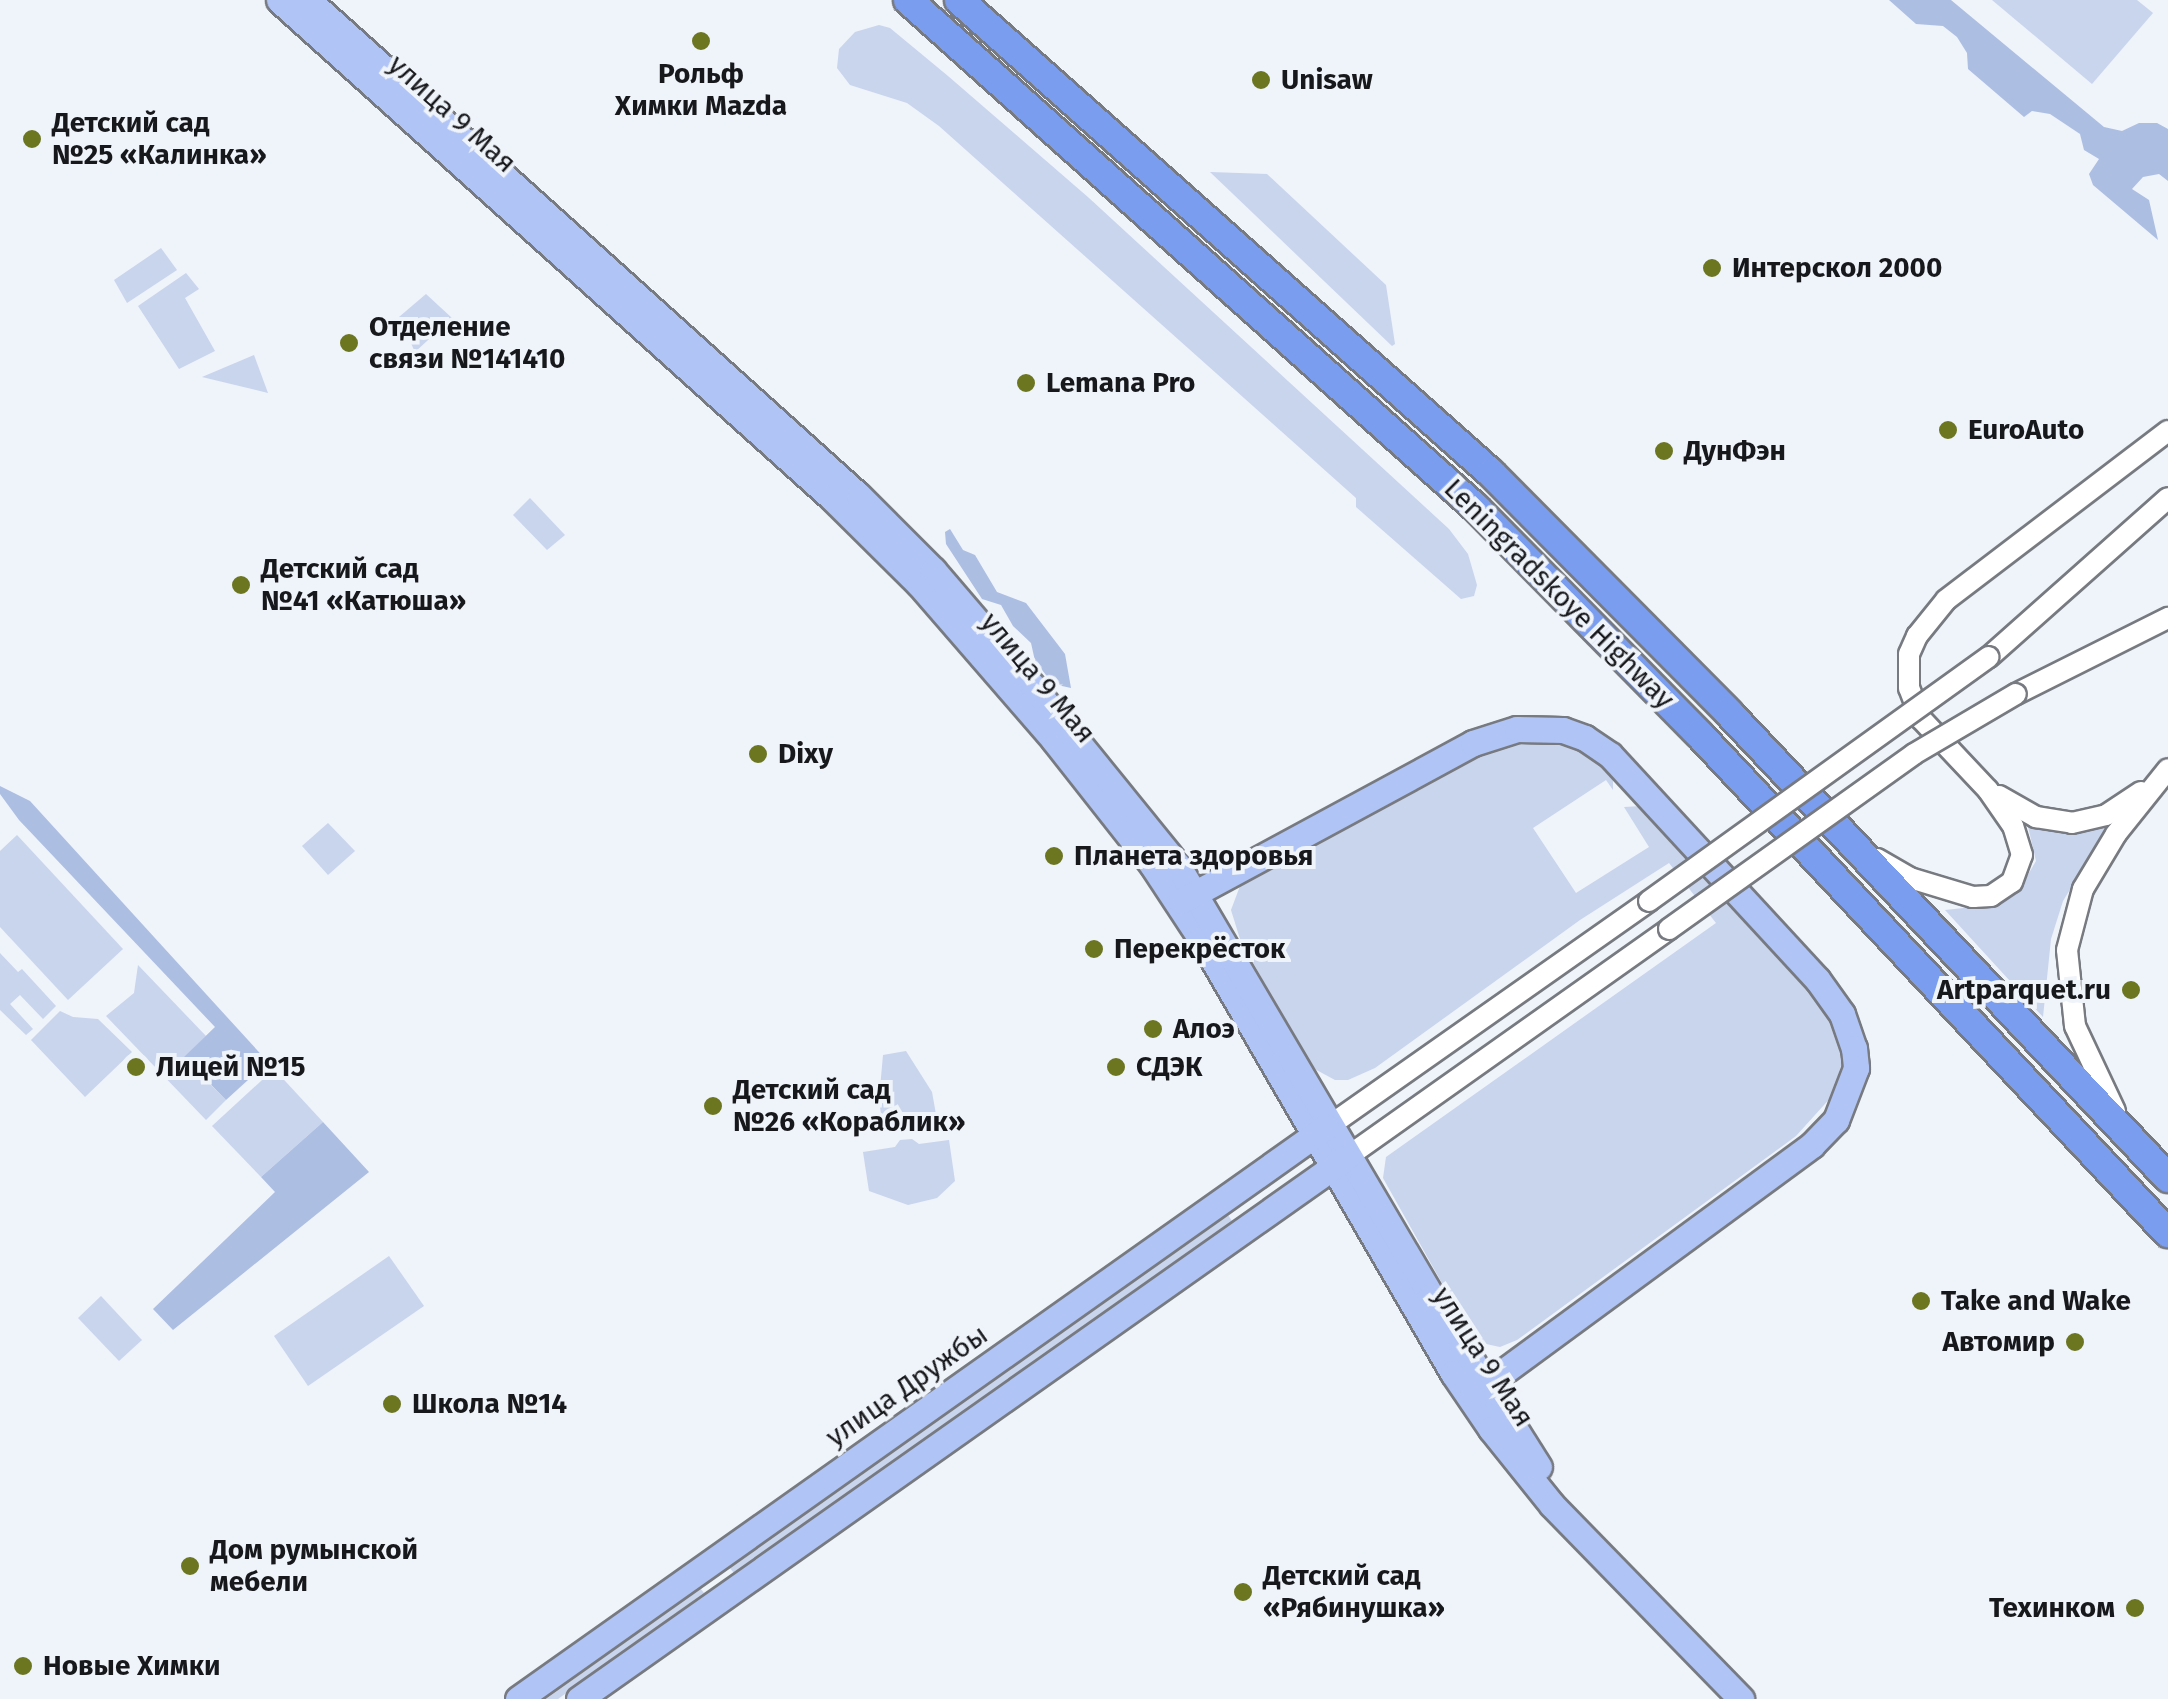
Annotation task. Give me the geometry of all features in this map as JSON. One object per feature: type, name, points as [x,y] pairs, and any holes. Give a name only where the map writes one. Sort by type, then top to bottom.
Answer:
[{"type":"highway","name":"Leningradskoye Highway","points":[[908,0],[1488,520],[1699,734],[2168,1232]]},
{"type":"highway","name":"Leningradskoye Highway","points":[[958,0],[1491,473],[1601,580],[2168,1178]]},
{"type":"main road","name":"улица 9 Мая","points":[[279,0],[748,420],[919,584],[1186,898]]},
{"type":"main road","name":"улица 9 Мая","points":[[308,0],[712,359],[933,570],[1124,797],[1533,1483],[1640,1600],[1741,1699]]},
{"type":"main road","points":[[1186,898],[1473,743],[1516,728],[1563,730],[1586,738],[1610,755],[1816,980],[1842,1014],[1854,1048],[1856,1068],[1836,1120],[1812,1146],[1477,1391]]},
{"type":"main road","name":"улица Дружбы","points":[[518,1699],[1324,1129]]},
{"type":"main road","points":[[580,1699],[1342,1161]]},
{"type":"street","points":[[1849,844],[1910,878],[1946,892],[1973,897],[2005,890],[2022,855],[2013,826],[1988,790],[1933,736],[1914,704],[1907,670],[1916,636],[1946,600],[2168,431]]},
{"type":"street","points":[[1324,1129],[1989,657],[2168,498]]},
{"type":"street","points":[[1342,1161],[1914,754],[2016,694],[2168,618]]},
{"type":"street","points":[[1988,790],[2036,816],[2072,823],[2106,815],[2165,773]]},
{"type":"street","points":[[2131,1140],[2092,1068],[2076,1026],[2068,950],[2084,889],[2116,834],[2165,773]]},
{"type":"shaded area","points":[[1889,0],[1951,0],[2104,127],[2122,131],[2139,123],[2157,123],[2168,129],[2168,181],[2159,174],[2143,177],[2132,189],[2149,200],[2158,240],[2093,185],[2089,174],[2099,159],[2084,150],[2080,134],[2050,114],[2032,111],[2024,117],[1968,69],[1967,53],[1957,37],[1943,26],[1916,24]]},
{"type":"shaded area","points":[[1992,0],[2137,0],[2153,13],[2092,84]]},
{"type":"shaded area","points":[[879,25],[890,28],[1089,198],[1449,529],[1468,554],[1477,585],[1474,596],[1461,599],[1356,507],[1356,498],[939,126],[907,103],[850,85],[837,68],[839,49],[855,32]]},
{"type":"shaded area","points":[[1210,172],[1267,174],[1386,285],[1395,344],[1392,346]]},
{"type":"shaded area","points":[[161,248],[177,270],[127,303],[114,280]]},
{"type":"shaded area","points":[[186,273],[199,289],[185,298],[215,351],[179,369],[138,306]]},
{"type":"shaded area","points":[[426,294],[452,318],[415,352],[399,317]]},
{"type":"shaded area","points":[[254,355],[268,393],[202,377]]},
{"type":"shaded area","points":[[530,498],[565,535],[547,550],[513,515]]},
{"type":"shaded area","points":[[950,529],[963,550],[975,555],[997,592],[1026,603],[1065,654],[1071,688],[1053,684],[1035,661],[1031,643],[1013,626],[1001,605],[982,599],[946,544],[945,532]]},
{"type":"shaded area","points":[[1533,737],[1573,744],[1613,773],[1613,790],[1606,780],[1533,828],[1576,893],[1649,847],[1624,807],[1642,806],[1821,1003],[1834,1026],[1842,1062],[1833,1095],[1796,1136],[1517,1340],[1500,1347],[1477,1342],[1470,1333],[1383,1178],[1386,1157],[1716,923],[1669,863],[1580,920],[1375,1068],[1348,1080],[1335,1080],[1311,1067],[1240,939],[1231,910],[1240,886],[1253,875],[1472,757]]},
{"type":"shaded area","points":[[0,786],[30,801],[268,1062],[226,1100],[184,1057],[215,1027],[19,820],[0,794]]},
{"type":"shaded area","points":[[2027,822],[2082,830],[2105,827],[2106,831],[2063,901],[2051,939],[2043,1017],[1945,910],[1992,905],[2020,888],[2036,861]]},
{"type":"shaded area","points":[[328,823],[355,851],[328,875],[302,846]]},
{"type":"shaded area","points":[[17,835],[123,949],[68,1000],[0,927],[0,851]]},
{"type":"shaded area","points":[[0,953],[18,972],[22,969],[56,1006],[43,1019],[20,995],[10,1004],[33,1029],[26,1035],[0,1010]]},
{"type":"shaded area","points":[[138,965],[206,1036],[184,1058],[226,1100],[206,1120],[106,1016],[134,993]]},
{"type":"shaded area","points":[[60,1011],[73,1017],[98,1019],[132,1052],[85,1097],[31,1040]]},
{"type":"shaded area","points":[[906,1051],[932,1092],[937,1120],[883,1128],[879,1100],[883,1055]]},
{"type":"shaded area","points":[[274,1069],[323,1122],[261,1177],[212,1126]]},
{"type":"shaded area","points":[[323,1122],[369,1172],[173,1330],[153,1309],[275,1192],[261,1177]]},
{"type":"shaded area","points":[[912,1139],[919,1144],[949,1140],[955,1181],[937,1198],[908,1205],[869,1191],[863,1152],[895,1147],[900,1140]]},
{"type":"shaded area","points":[[1228,1215],[1232,1221],[734,1573],[729,1567]]},
{"type":"shaded area","points":[[389,1256],[424,1306],[308,1386],[274,1336]]},
{"type":"shaded area","points":[[101,1296],[142,1340],[119,1361],[78,1318]]},
{"type":"shaded area","points":[[700,1588],[704,1593],[558,1699],[546,1699]]},
{"type":"place","name":"Рольф Химки Mazda","points":[[701,41]]},
{"type":"place","name":"Unisaw","points":[[1261,80]]},
{"type":"place","name":"Детский сад №25 «Калинка»","points":[[32,139]]},
{"type":"place","name":"Интерскол 2000","points":[[1712,268]]},
{"type":"place","name":"Отделение связи №141410","points":[[349,343]]},
{"type":"place","name":"Lemana Pro","points":[[1026,383]]},
{"type":"place","name":"EuroAuto","points":[[1948,430]]},
{"type":"place","name":"ДунФэн","points":[[1664,451]]},
{"type":"place","name":"Детский сад №41 «Катюша»","points":[[241,585]]},
{"type":"place","name":"Dixy","points":[[758,754]]},
{"type":"place","name":"Планета здоровья","points":[[1054,856]]},
{"type":"place","name":"Перекрёсток","points":[[1094,949]]},
{"type":"place","name":"Artparquet.ru","points":[[2131,990]]},
{"type":"place","name":"Алоэ","points":[[1153,1029]]},
{"type":"place","name":"Лицей №15","points":[[136,1067]]},
{"type":"place","name":"СДЭК","points":[[1116,1067]]},
{"type":"place","name":"Детский сад №26 «Кораблик»","points":[[713,1106]]},
{"type":"place","name":"Take and Wake","points":[[1921,1301]]},
{"type":"place","name":"Автомир","points":[[2075,1342]]},
{"type":"place","name":"Школа №14","points":[[392,1404]]},
{"type":"place","name":"Дом румынской мебели","points":[[190,1566]]},
{"type":"place","name":"Детский сад «Рябинушка»","points":[[1243,1592]]},
{"type":"place","name":"Техинком","points":[[2135,1608]]},
{"type":"place","name":"Новые Химки","points":[[23,1666]]}]
